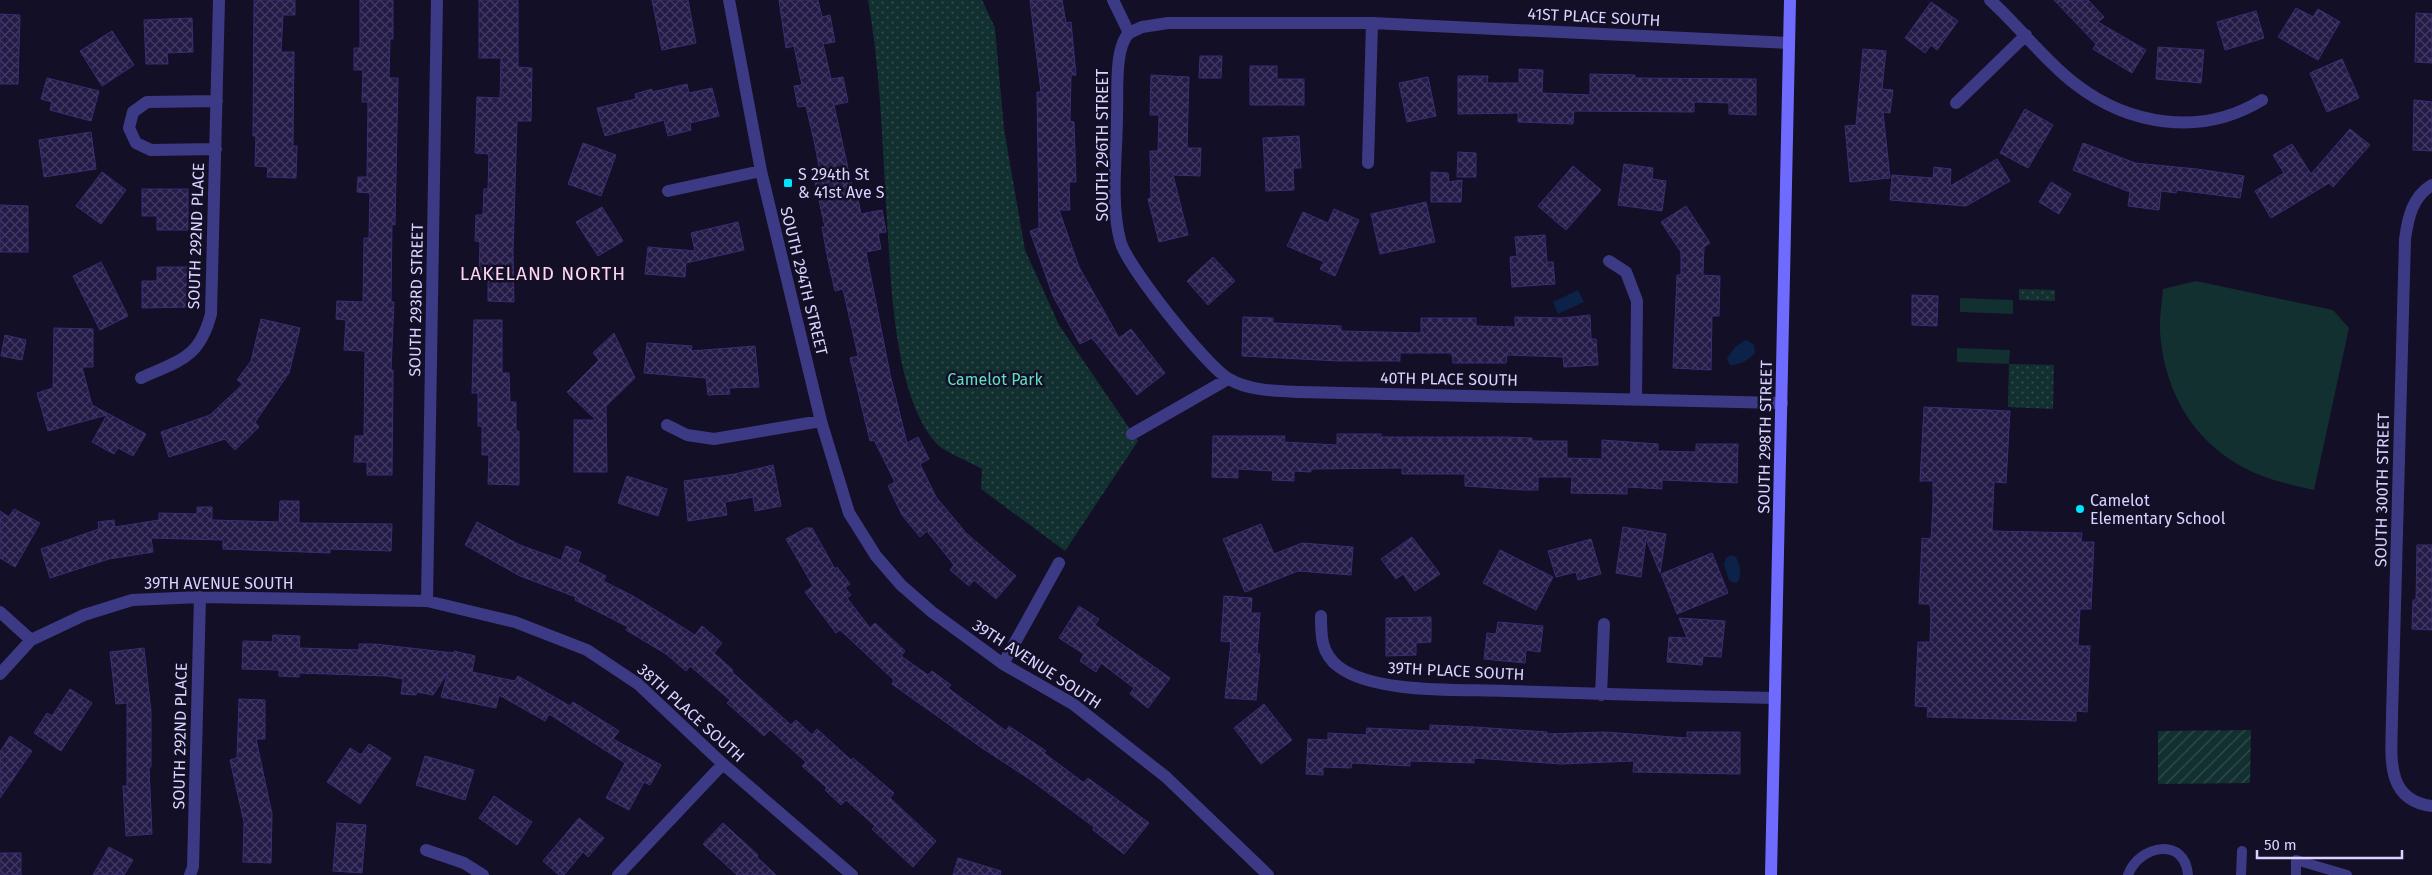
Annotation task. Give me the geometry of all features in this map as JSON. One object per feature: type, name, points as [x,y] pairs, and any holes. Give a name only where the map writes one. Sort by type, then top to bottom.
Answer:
[{"type":"street","name":"SOUTH 292ND PLACE","points":[[141,378],[185,357],[198,347],[206,331],[211,314],[219,0]]},
{"type":"street","name":"SOUTH 293RD STREET","points":[[427,601],[437,0]]},
{"type":"street","name":"SOUTH 294TH STREET","points":[[729,0],[761,171],[821,421]]},
{"type":"street","points":[[1113,0],[1129,33]]},
{"type":"street","name":"SOUTH 298TH STREET","points":[[1771,875],[1790,0]]},
{"type":"street","points":[[1990,0],[2026,35],[2049,61],[2084,91],[2112,106],[2141,118],[2158,121],[2203,122],[2244,111],[2262,100]]},
{"type":"street","name":"41ST PLACE SOUTH","points":[[1129,33],[1142,26],[1168,23],[1372,23],[1789,43]]},
{"type":"street","points":[[1368,163],[1372,23]]},
{"type":"street","name":"SOUTH 296TH STREET","points":[[1129,33],[1124,41],[1118,64],[1116,208],[1120,241],[1136,273],[1212,365],[1228,379]]},
{"type":"street","points":[[1956,103],[2026,35]]},
{"type":"street","name":"SOUTH 292ND PLACE","points":[[216,149],[151,150],[136,143],[129,128],[134,112],[146,102],[217,101]]},
{"type":"street","points":[[668,191],[761,171]]},
{"type":"street","name":"SOUTH 300TH STREET","points":[[2432,185],[2421,194],[2415,203],[2407,225],[2402,308],[2392,743],[2397,787],[2410,799],[2432,806]]},
{"type":"street","points":[[1609,261],[1626,272],[1637,301],[1636,398]]},
{"type":"street","points":[[1132,434],[1228,379]]},
{"type":"street","name":"40TH PLACE SOUTH","points":[[1228,379],[1254,388],[1300,392],[1636,398],[1782,403]]},
{"type":"street","name":"39TH AVENUE SOUTH","points":[[821,421],[849,513],[876,556],[901,585],[932,612],[1003,664],[1073,704],[1158,770],[1268,875]]},
{"type":"street","points":[[667,425],[687,435],[714,439],[821,421]]},
{"type":"street","points":[[1003,664],[1060,563]]},
{"type":"street","name":"SOUTH 292ND PLACE","points":[[190,875],[193,868],[200,597]]},
{"type":"street","name":"39TH AVENUE SOUTH","points":[[31,640],[84,615],[132,600],[200,597],[427,601]]},
{"type":"street","name":"38TH PLACE SOUTH","points":[[427,601],[515,622],[587,650],[638,684],[723,764],[852,875]]},
{"type":"street","points":[[0,612],[31,640],[0,674]]},
{"type":"street","name":"39TH PLACE SOUTH","points":[[1322,616],[1322,642],[1330,660],[1361,679],[1409,686],[1601,695],[1775,698]]},
{"type":"street","points":[[1601,695],[1604,624]]},
{"type":"street","points":[[618,875],[723,764]]},
{"type":"street","points":[[426,850],[464,863],[483,875]]},
{"type":"lane","points":[[2128,875],[2132,864],[2138,858],[2154,850],[2169,850],[2182,855],[2187,862],[2188,875]]},
{"type":"lane","points":[[2241,875],[2242,851]]},
{"type":"lane","points":[[2296,875],[2296,860],[2346,875]]},
{"type":"green space","name":"Camelot Park","points":[[868,0],[982,0],[995,28],[1004,129],[1025,250],[1059,325],[1138,441],[1065,551],[981,489],[982,469],[936,443],[921,421],[910,393],[902,362],[892,295],[878,76]]},
{"type":"green space","points":[[2196,281],[2333,310],[2349,328],[2314,490],[2274,480],[2249,470],[2227,457],[2208,442],[2180,404],[2170,382],[2163,358],[2160,316],[2163,289]]},
{"type":"green space","points":[[2019,289],[2055,290],[2055,301],[2019,300]]},
{"type":"green space","points":[[1960,298],[2013,300],[2013,314],[1960,312]]},
{"type":"green space","points":[[1957,348],[2010,350],[2009,364],[1957,362]]},
{"type":"green space","points":[[2009,364],[2054,365],[2053,409],[2008,407]]},
{"type":"green space","points":[[2251,730],[2250,783],[2158,784],[2158,731]]},
{"type":"water","points":[[1578,290],[1584,302],[1558,314],[1553,302]]},
{"type":"water","points":[[1747,340],[1754,345],[1755,353],[1744,362],[1730,365],[1727,359],[1731,353],[1738,345]]},
{"type":"water","points":[[1731,555],[1736,557],[1740,569],[1738,582],[1734,583],[1729,580],[1724,565],[1726,558]]},
{"type":"building","points":[[254,0],[295,0],[295,15],[283,15],[281,52],[294,52],[293,146],[297,146],[296,178],[267,177],[268,167],[255,166],[256,136],[253,136]]},
{"type":"building","points":[[360,0],[393,0],[393,39],[390,39],[389,78],[398,78],[395,225],[392,224],[391,302],[394,302],[391,370],[393,370],[392,475],[367,475],[367,462],[354,462],[355,436],[364,436],[365,351],[344,350],[346,320],[336,319],[337,301],[363,302],[364,238],[369,238],[370,193],[357,192],[358,177],[367,177],[368,102],[362,102],[363,70],[354,70],[354,48],[360,48]]},
{"type":"building","points":[[479,0],[518,0],[518,67],[532,68],[531,121],[517,121],[513,251],[514,302],[488,301],[488,274],[479,274],[480,242],[475,241],[476,215],[483,215],[484,189],[488,189],[489,154],[475,153],[477,97],[500,98],[501,58],[479,58]]},
{"type":"building","points":[[652,0],[688,0],[696,43],[662,50]]},
{"type":"building","points":[[779,0],[818,0],[822,17],[830,15],[835,42],[823,44],[831,79],[843,77],[848,102],[834,105],[855,200],[858,199],[861,214],[882,210],[886,232],[878,233],[881,249],[866,252],[890,374],[907,443],[918,437],[929,459],[920,464],[936,497],[966,533],[1016,576],[996,599],[974,580],[969,586],[950,570],[954,565],[927,531],[920,537],[902,515],[888,486],[895,482],[874,440],[870,441],[850,358],[858,356],[843,289],[835,291],[828,260],[822,227],[825,227],[813,174],[820,173],[815,145],[806,106],[798,107],[794,86],[802,85],[794,46],[786,48]]},
{"type":"building","points":[[1030,0],[1062,0],[1066,23],[1071,22],[1076,75],[1071,75],[1070,121],[1074,122],[1076,182],[1069,182],[1070,210],[1059,210],[1079,267],[1119,338],[1131,329],[1165,373],[1137,395],[1092,338],[1080,344],[1053,296],[1030,231],[1039,228],[1037,92],[1041,92]]},
{"type":"building","points":[[2054,0],[2088,0],[2104,17],[2098,22],[2146,50],[2132,73],[2093,49],[2096,44]]},
{"type":"building","points":[[1931,2],[1958,21],[1937,50],[1931,45],[1925,53],[1905,38]]},
{"type":"building","points":[[2296,8],[2313,17],[2318,9],[2340,22],[2318,60],[2278,37]]},
{"type":"building","points":[[2256,11],[2264,38],[2225,50],[2217,22]]},
{"type":"building","points":[[2416,13],[2432,14],[2432,63],[2415,62]]},
{"type":"building","points":[[0,14],[20,15],[18,84],[0,84]]},
{"type":"building","points":[[192,18],[193,52],[167,53],[168,64],[146,64],[144,20]]},
{"type":"building","points":[[112,31],[134,65],[102,86],[80,51]]},
{"type":"building","points":[[2158,47],[2204,50],[2201,83],[2156,79]]},
{"type":"building","points":[[1863,49],[1886,51],[1882,89],[1893,90],[1890,113],[1883,112],[1890,178],[1850,182],[1845,126],[1856,125]]},
{"type":"building","points":[[1200,56],[1222,56],[1221,78],[1199,78]]},
{"type":"building","points":[[2342,59],[2359,98],[2327,112],[2310,73]]},
{"type":"building","points":[[1250,66],[1277,66],[1277,79],[1304,79],[1304,105],[1250,105]]},
{"type":"building","points":[[1519,69],[1543,70],[1542,93],[1590,95],[1590,74],[1635,75],[1635,78],[1756,79],[1756,115],[1729,114],[1729,103],[1694,102],[1694,112],[1574,111],[1573,124],[1518,122],[1518,113],[1458,114],[1458,76],[1488,76],[1487,83],[1519,83]]},
{"type":"building","points":[[1151,75],[1189,77],[1187,148],[1201,148],[1200,176],[1173,175],[1188,235],[1159,242],[1148,199],[1151,198],[1150,151],[1158,151],[1159,115],[1150,115]]},
{"type":"building","points":[[1428,77],[1436,116],[1407,122],[1399,83]]},
{"type":"building","points":[[47,78],[99,91],[91,121],[50,110],[52,102],[41,99]]},
{"type":"building","points":[[687,84],[689,93],[712,88],[719,116],[690,123],[691,130],[668,136],[664,120],[605,136],[597,108],[636,99],[635,94],[652,89],[652,92]]},
{"type":"building","points":[[2414,100],[2432,102],[2432,151],[2413,150]]},
{"type":"building","points":[[2025,109],[2053,125],[2028,168],[2000,153]]},
{"type":"building","points":[[2350,129],[2370,145],[2333,187],[2329,183],[2271,218],[2255,191],[2284,173],[2273,155],[2292,144],[2311,174]]},
{"type":"building","points":[[91,132],[96,169],[44,177],[39,140]]},
{"type":"building","points":[[1299,136],[1301,168],[1293,168],[1294,190],[1266,191],[1263,138]]},
{"type":"building","points":[[583,143],[616,155],[601,196],[568,184]]},
{"type":"building","points":[[2083,143],[2135,163],[2244,176],[2240,198],[2177,190],[2176,193],[2161,191],[2159,210],[2128,206],[2130,192],[2073,170]]},
{"type":"building","points":[[1458,152],[1476,153],[1476,177],[1457,177]]},
{"type":"building","points":[[1997,159],[2010,181],[1966,206],[1890,200],[1892,175],[1933,178],[1934,167],[1951,169],[1950,186]]},
{"type":"building","points":[[1624,164],[1653,168],[1652,179],[1666,181],[1662,211],[1618,205]]},
{"type":"building","points":[[1573,166],[1601,190],[1566,230],[1538,206]]},
{"type":"building","points":[[102,172],[126,190],[101,224],[76,206]]},
{"type":"building","points":[[1431,172],[1448,173],[1449,182],[1462,180],[1461,202],[1431,202]]},
{"type":"building","points":[[2051,182],[2071,194],[2059,214],[2039,202]]},
{"type":"building","points":[[142,189],[188,189],[188,230],[157,230],[157,216],[142,216]]},
{"type":"building","points":[[1426,202],[1435,242],[1380,254],[1371,214]]},
{"type":"building","points":[[0,205],[28,206],[28,252],[0,252]]},
{"type":"building","points":[[1686,206],[1710,243],[1704,247],[1703,275],[1720,276],[1719,316],[1712,316],[1711,370],[1673,368],[1677,275],[1681,275],[1681,252],[1661,222]]},
{"type":"building","points":[[602,207],[623,241],[598,256],[576,222]]},
{"type":"building","points":[[1334,209],[1359,220],[1335,276],[1320,269],[1324,262],[1287,246],[1303,212],[1328,223]]},
{"type":"building","points":[[738,222],[744,250],[686,263],[685,277],[645,274],[648,247],[695,251],[691,233]]},
{"type":"building","points":[[1545,235],[1547,262],[1553,262],[1555,284],[1512,287],[1510,257],[1517,256],[1515,237]]},
{"type":"building","points":[[1213,257],[1235,281],[1208,305],[1187,281]]},
{"type":"building","points":[[101,262],[128,316],[100,330],[73,276]]},
{"type":"building","points":[[157,267],[188,267],[189,307],[142,308],[142,281],[157,281]]},
{"type":"building","points":[[1912,295],[1938,296],[1937,326],[1912,325]]},
{"type":"building","points":[[1590,315],[1591,339],[1596,339],[1598,365],[1564,367],[1563,357],[1507,355],[1506,363],[1453,363],[1452,353],[1400,353],[1400,361],[1339,361],[1242,356],[1243,317],[1273,318],[1273,323],[1341,326],[1341,331],[1421,333],[1421,318],[1476,318],[1476,326],[1515,327],[1515,317],[1562,318]]},
{"type":"building","points":[[261,319],[300,328],[289,373],[255,422],[259,427],[235,450],[225,439],[169,457],[161,432],[210,415],[243,384],[237,380],[251,361]]},
{"type":"building","points":[[474,320],[502,320],[502,373],[509,373],[510,402],[516,402],[516,431],[519,431],[519,485],[488,484],[489,455],[482,455],[482,426],[478,426],[478,393],[472,393]]},
{"type":"building","points":[[54,328],[93,329],[93,367],[82,367],[92,405],[146,434],[133,456],[118,448],[114,454],[92,442],[107,415],[48,431],[37,393],[53,388]]},
{"type":"building","points":[[614,333],[635,378],[606,406],[607,472],[574,472],[574,420],[596,420],[567,392],[599,360],[593,353]]},
{"type":"building","points":[[5,335],[26,340],[22,360],[1,356]]},
{"type":"building","points":[[647,343],[692,346],[691,351],[755,346],[759,387],[729,388],[730,394],[708,395],[706,378],[644,373]]},
{"type":"building","points":[[1924,407],[2010,411],[2006,483],[1994,482],[1992,531],[2082,533],[2081,542],[2094,542],[2091,609],[2080,609],[2078,646],[2090,646],[2087,712],[2076,711],[2076,721],[1927,717],[1928,707],[1915,706],[1918,642],[1930,642],[1931,613],[1930,604],[1919,604],[1922,538],[1931,539],[1933,504],[1933,481],[1920,481]]},
{"type":"building","points":[[1337,434],[1381,434],[1381,437],[1505,437],[1532,438],[1532,441],[1567,441],[1567,458],[1602,459],[1602,440],[1658,444],[1658,451],[1696,452],[1696,444],[1738,444],[1737,483],[1662,480],[1662,489],[1627,487],[1627,494],[1571,493],[1572,477],[1538,477],[1538,490],[1465,486],[1465,474],[1402,474],[1402,468],[1311,469],[1311,472],[1294,471],[1294,481],[1272,480],[1273,471],[1238,469],[1238,478],[1212,477],[1213,436],[1285,436],[1284,442],[1337,445]]},
{"type":"building","points":[[773,465],[781,506],[755,511],[753,497],[725,502],[727,515],[688,521],[684,481],[735,474]]},
{"type":"building","points":[[627,476],[667,489],[658,516],[618,503]]},
{"type":"building","points":[[280,501],[299,501],[299,523],[392,524],[391,551],[330,549],[330,553],[223,549],[223,540],[151,538],[153,552],[109,559],[50,578],[41,549],[99,529],[98,522],[114,520],[115,527],[159,520],[159,513],[197,514],[197,507],[212,507],[212,520],[279,522]]},
{"type":"building","points":[[14,509],[40,523],[15,567],[0,558],[0,511],[9,517]]},
{"type":"building","points":[[477,522],[520,545],[561,560],[566,546],[581,552],[578,562],[606,576],[603,581],[633,596],[695,635],[702,626],[722,643],[714,653],[733,670],[732,672],[791,725],[796,720],[812,735],[817,729],[851,760],[853,758],[894,793],[890,798],[936,841],[913,867],[872,829],[875,826],[846,800],[841,805],[825,790],[827,788],[802,766],[806,762],[770,730],[764,736],[727,703],[730,700],[690,666],[686,671],[666,654],[626,630],[628,627],[575,600],[576,597],[520,576],[465,545]]},
{"type":"building","points":[[1261,524],[1274,554],[1302,543],[1353,547],[1351,575],[1298,571],[1245,592],[1223,539]]},
{"type":"building","points":[[1623,527],[1666,534],[1660,573],[1646,539],[1641,577],[1616,573]]},
{"type":"building","points":[[806,528],[812,528],[835,569],[837,567],[850,584],[845,588],[851,595],[847,598],[870,628],[875,623],[905,651],[901,656],[928,675],[932,671],[951,685],[948,688],[1006,731],[1009,726],[1046,751],[1044,753],[1084,783],[1088,778],[1149,823],[1124,854],[1093,830],[1094,827],[1028,778],[892,684],[894,680],[840,630],[836,633],[805,592],[813,586],[786,539]]},
{"type":"building","points":[[1412,537],[1440,574],[1415,591],[1403,574],[1396,579],[1381,559]]},
{"type":"building","points":[[1591,539],[1601,574],[1578,580],[1576,572],[1556,577],[1548,551]]},
{"type":"building","points":[[2417,545],[2432,545],[2432,630],[2412,629],[2413,600],[2416,600]]},
{"type":"building","points":[[1500,550],[1553,577],[1536,610],[1483,583]]},
{"type":"building","points":[[1712,553],[1728,593],[1677,614],[1661,574]]},
{"type":"building","points":[[1224,596],[1252,598],[1251,613],[1260,613],[1257,654],[1260,654],[1256,700],[1225,698],[1231,642],[1221,641]]},
{"type":"building","points":[[1079,606],[1099,619],[1095,625],[1170,678],[1148,708],[1130,694],[1134,688],[1101,663],[1096,672],[1080,661],[1084,654],[1059,638]]},
{"type":"building","points":[[1431,617],[1431,642],[1416,643],[1416,655],[1386,656],[1386,618]]},
{"type":"building","points":[[1679,618],[1725,621],[1721,657],[1703,656],[1702,665],[1667,662],[1669,637],[1687,638]]},
{"type":"building","points":[[1498,622],[1543,626],[1540,652],[1526,650],[1525,663],[1484,659],[1487,633],[1496,634]]},
{"type":"building","points":[[273,635],[300,636],[299,648],[359,650],[359,644],[375,644],[454,653],[454,651],[475,656],[472,672],[515,681],[518,676],[570,706],[573,702],[619,731],[613,739],[661,765],[650,785],[644,782],[629,810],[606,798],[625,763],[549,714],[545,721],[499,695],[496,708],[441,697],[448,672],[433,695],[417,692],[416,695],[401,694],[403,679],[387,676],[299,673],[299,677],[279,676],[279,670],[242,669],[243,641],[272,642]]},
{"type":"building","points":[[144,648],[151,712],[151,767],[149,767],[152,834],[126,836],[123,786],[127,786],[127,703],[116,704],[110,652]]},
{"type":"building","points":[[70,689],[92,703],[61,751],[34,733],[47,713],[52,716]]},
{"type":"building","points":[[239,699],[265,700],[265,739],[256,739],[272,814],[271,863],[243,862],[244,822],[230,760],[237,758]]},
{"type":"building","points":[[1264,704],[1292,740],[1261,764],[1234,728]]},
{"type":"building","points":[[1430,725],[1547,732],[1547,734],[1604,732],[1687,738],[1687,732],[1740,732],[1740,774],[1633,772],[1634,761],[1561,764],[1474,758],[1474,763],[1410,761],[1410,766],[1352,763],[1351,768],[1323,767],[1323,775],[1306,774],[1308,739],[1328,740],[1328,733],[1366,735],[1367,728],[1430,731]]},
{"type":"building","points":[[10,736],[32,751],[0,798],[0,752]]},
{"type":"building","points":[[369,744],[391,758],[360,804],[327,782],[350,748],[361,755]]},
{"type":"building","points":[[425,756],[474,770],[465,800],[416,785]]},
{"type":"building","points":[[494,796],[532,822],[517,845],[479,818]]},
{"type":"building","points":[[579,818],[604,838],[588,857],[583,852],[564,875],[559,875],[543,861]]},
{"type":"building","points":[[337,823],[366,825],[362,873],[333,871]]},
{"type":"building","points":[[723,823],[758,855],[757,857],[776,875],[737,875],[703,844]]},
{"type":"building","points":[[109,847],[133,860],[124,875],[93,875]]},
{"type":"building","points":[[0,853],[21,853],[21,875],[0,875]]},
{"type":"building","points":[[958,858],[1001,871],[1000,875],[953,875]]},
{"type":"place","name":"S 294th St & 41st Ave S","points":[[788,183]]},
{"type":"place","name":"Camelot Elementary School","points":[[2080,509]]},
{"type":"district","name":"LAKELAND NORTH","points":[[543,273]]}]
